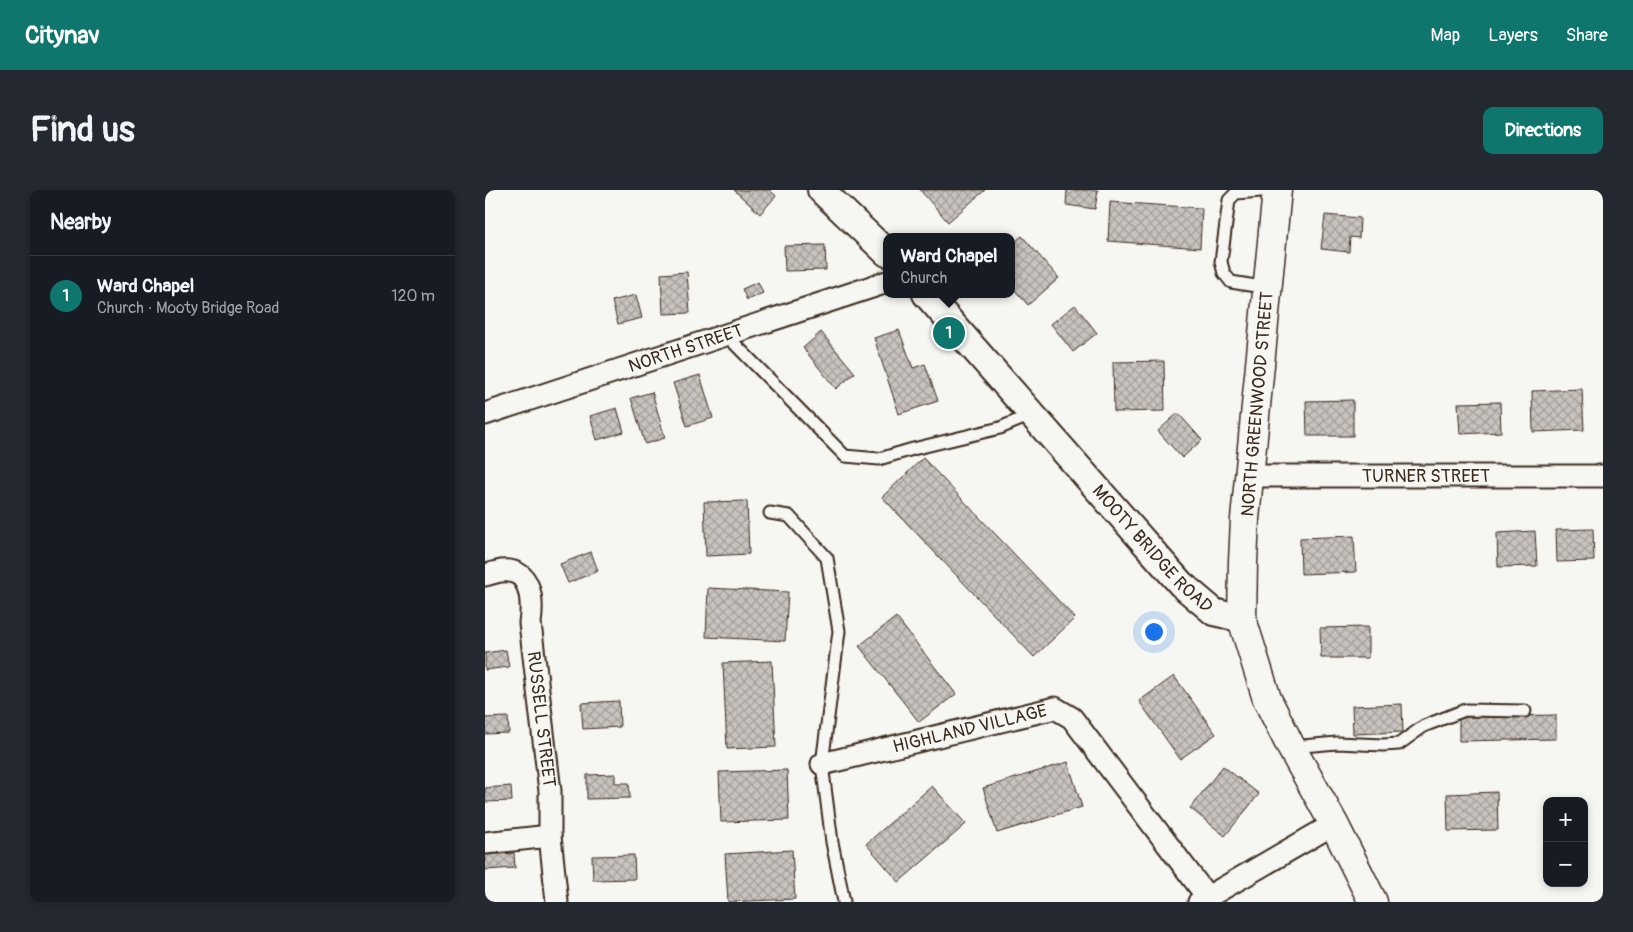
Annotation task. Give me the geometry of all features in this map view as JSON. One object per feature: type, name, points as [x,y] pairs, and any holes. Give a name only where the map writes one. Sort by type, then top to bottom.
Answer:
[{"type":"main road","name":"NORTH GREENWOOD STREET","points":[[1242,619],[1243,562],[1250,476],[1277,190]]},
{"type":"main road","points":[[1242,619],[1267,699],[1291,747],[1334,824],[1373,902]]},
{"type":"street","points":[[821,190],[883,249]]},
{"type":"street","name":"NORTH STREET","points":[[485,414],[883,283]]},
{"type":"street","name":"MOOTY BRIDGE ROAD","points":[[930,298],[1181,584],[1214,612],[1242,619]]},
{"type":"street","name":"TURNER STREET","points":[[1250,476],[1603,476]]},
{"type":"street","name":"RUSSELL STREET","points":[[485,575],[502,571],[513,572],[523,578],[531,593],[532,609],[530,624],[550,791],[551,836],[557,902]]},
{"type":"street","name":"HIGHLAND VILLAGE","points":[[822,764],[1055,708],[1072,718],[1204,900]]},
{"type":"street","points":[[1204,900],[1334,824]]},
{"type":"street","points":[[485,843],[551,836]]},
{"type":"lane","points":[[1268,288],[1231,282],[1224,273],[1221,262],[1229,200],[1236,193],[1273,190]]},
{"type":"lane","points":[[726,335],[845,456],[879,459],[1000,428],[1033,414]]},
{"type":"lane","points":[[770,512],[789,516],[827,558],[839,631],[822,764],[832,842],[844,902]]},
{"type":"lane","points":[[1291,747],[1337,743],[1399,744],[1424,726],[1465,710],[1525,711]]},
{"type":"building","points":[[734,190],[770,190],[776,196],[760,214]]},
{"type":"building","points":[[920,190],[985,190],[948,222]]},
{"type":"building","points":[[1067,190],[1098,190],[1095,209],[1066,205]]},
{"type":"building","points":[[1110,202],[1202,208],[1200,248],[1108,241]]},
{"type":"building","points":[[1325,215],[1360,218],[1359,238],[1350,237],[1349,252],[1321,249]]},
{"type":"building","points":[[1022,236],[1059,278],[1028,305],[1015,290],[1015,242]]},
{"type":"building","points":[[825,245],[826,270],[785,271],[784,246]]},
{"type":"building","points":[[687,272],[690,313],[663,314],[661,274]]},
{"type":"building","points":[[758,282],[763,293],[747,300],[742,289]]},
{"type":"building","points":[[636,295],[642,318],[618,324],[612,301]]},
{"type":"building","points":[[1075,305],[1097,333],[1073,352],[1051,324]]},
{"type":"building","points":[[899,330],[913,368],[925,364],[938,401],[899,414],[874,338]]},
{"type":"building","points":[[821,332],[855,373],[836,389],[803,348]]},
{"type":"building","points":[[1164,361],[1165,411],[1114,412],[1113,362]]},
{"type":"building","points":[[700,375],[713,418],[687,426],[673,383]]},
{"type":"building","points":[[1582,389],[1584,430],[1533,432],[1532,391]]},
{"type":"building","points":[[652,392],[665,438],[645,444],[631,398]]},
{"type":"building","points":[[1353,400],[1353,436],[1307,436],[1306,401]]},
{"type":"building","points":[[1500,402],[1501,432],[1460,434],[1458,403]]},
{"type":"building","points":[[617,408],[624,432],[597,440],[590,416]]},
{"type":"building","points":[[1178,413],[1202,440],[1182,458],[1158,431]]},
{"type":"building","points":[[923,458],[1075,618],[1034,657],[882,497]]},
{"type":"building","points":[[747,501],[749,554],[706,556],[704,502]]},
{"type":"building","points":[[1593,529],[1594,561],[1557,562],[1556,530]]},
{"type":"building","points":[[1535,531],[1537,566],[1498,567],[1497,533]]},
{"type":"building","points":[[1354,536],[1356,572],[1301,574],[1300,538]]},
{"type":"building","points":[[591,552],[598,571],[568,583],[560,564]]},
{"type":"building","points":[[708,588],[788,592],[785,641],[706,637]]},
{"type":"building","points":[[896,617],[956,694],[919,722],[859,646]]},
{"type":"building","points":[[1368,627],[1368,658],[1321,658],[1320,628]]},
{"type":"building","points":[[506,650],[509,667],[485,670],[485,653]]},
{"type":"building","points":[[772,661],[776,747],[727,749],[723,663]]},
{"type":"building","points":[[1174,676],[1216,734],[1180,759],[1139,701]]},
{"type":"building","points":[[619,701],[620,727],[583,729],[581,703]]},
{"type":"building","points":[[1402,704],[1403,732],[1353,734],[1352,706]]},
{"type":"building","points":[[1556,715],[1556,739],[1459,741],[1459,717]]},
{"type":"building","points":[[508,717],[509,733],[485,734],[485,718]]},
{"type":"building","points":[[1068,762],[1082,807],[997,833],[983,788]]},
{"type":"building","points":[[1223,766],[1259,794],[1225,836],[1190,808]]},
{"type":"building","points":[[787,770],[789,820],[721,822],[719,772]]},
{"type":"building","points":[[615,774],[615,783],[629,783],[630,798],[587,799],[587,775]]},
{"type":"building","points":[[511,786],[512,801],[485,802],[485,788]]},
{"type":"building","points":[[932,786],[966,824],[899,882],[866,844]]},
{"type":"building","points":[[1497,792],[1498,830],[1448,831],[1447,794]]},
{"type":"building","points":[[792,850],[795,899],[728,902],[725,854]]},
{"type":"building","points":[[514,853],[515,868],[485,870],[485,855]]},
{"type":"building","points":[[634,855],[635,879],[593,880],[592,856]]},
{"type":"place","name":"Ward Chapel","points":[[949,333]]}]
